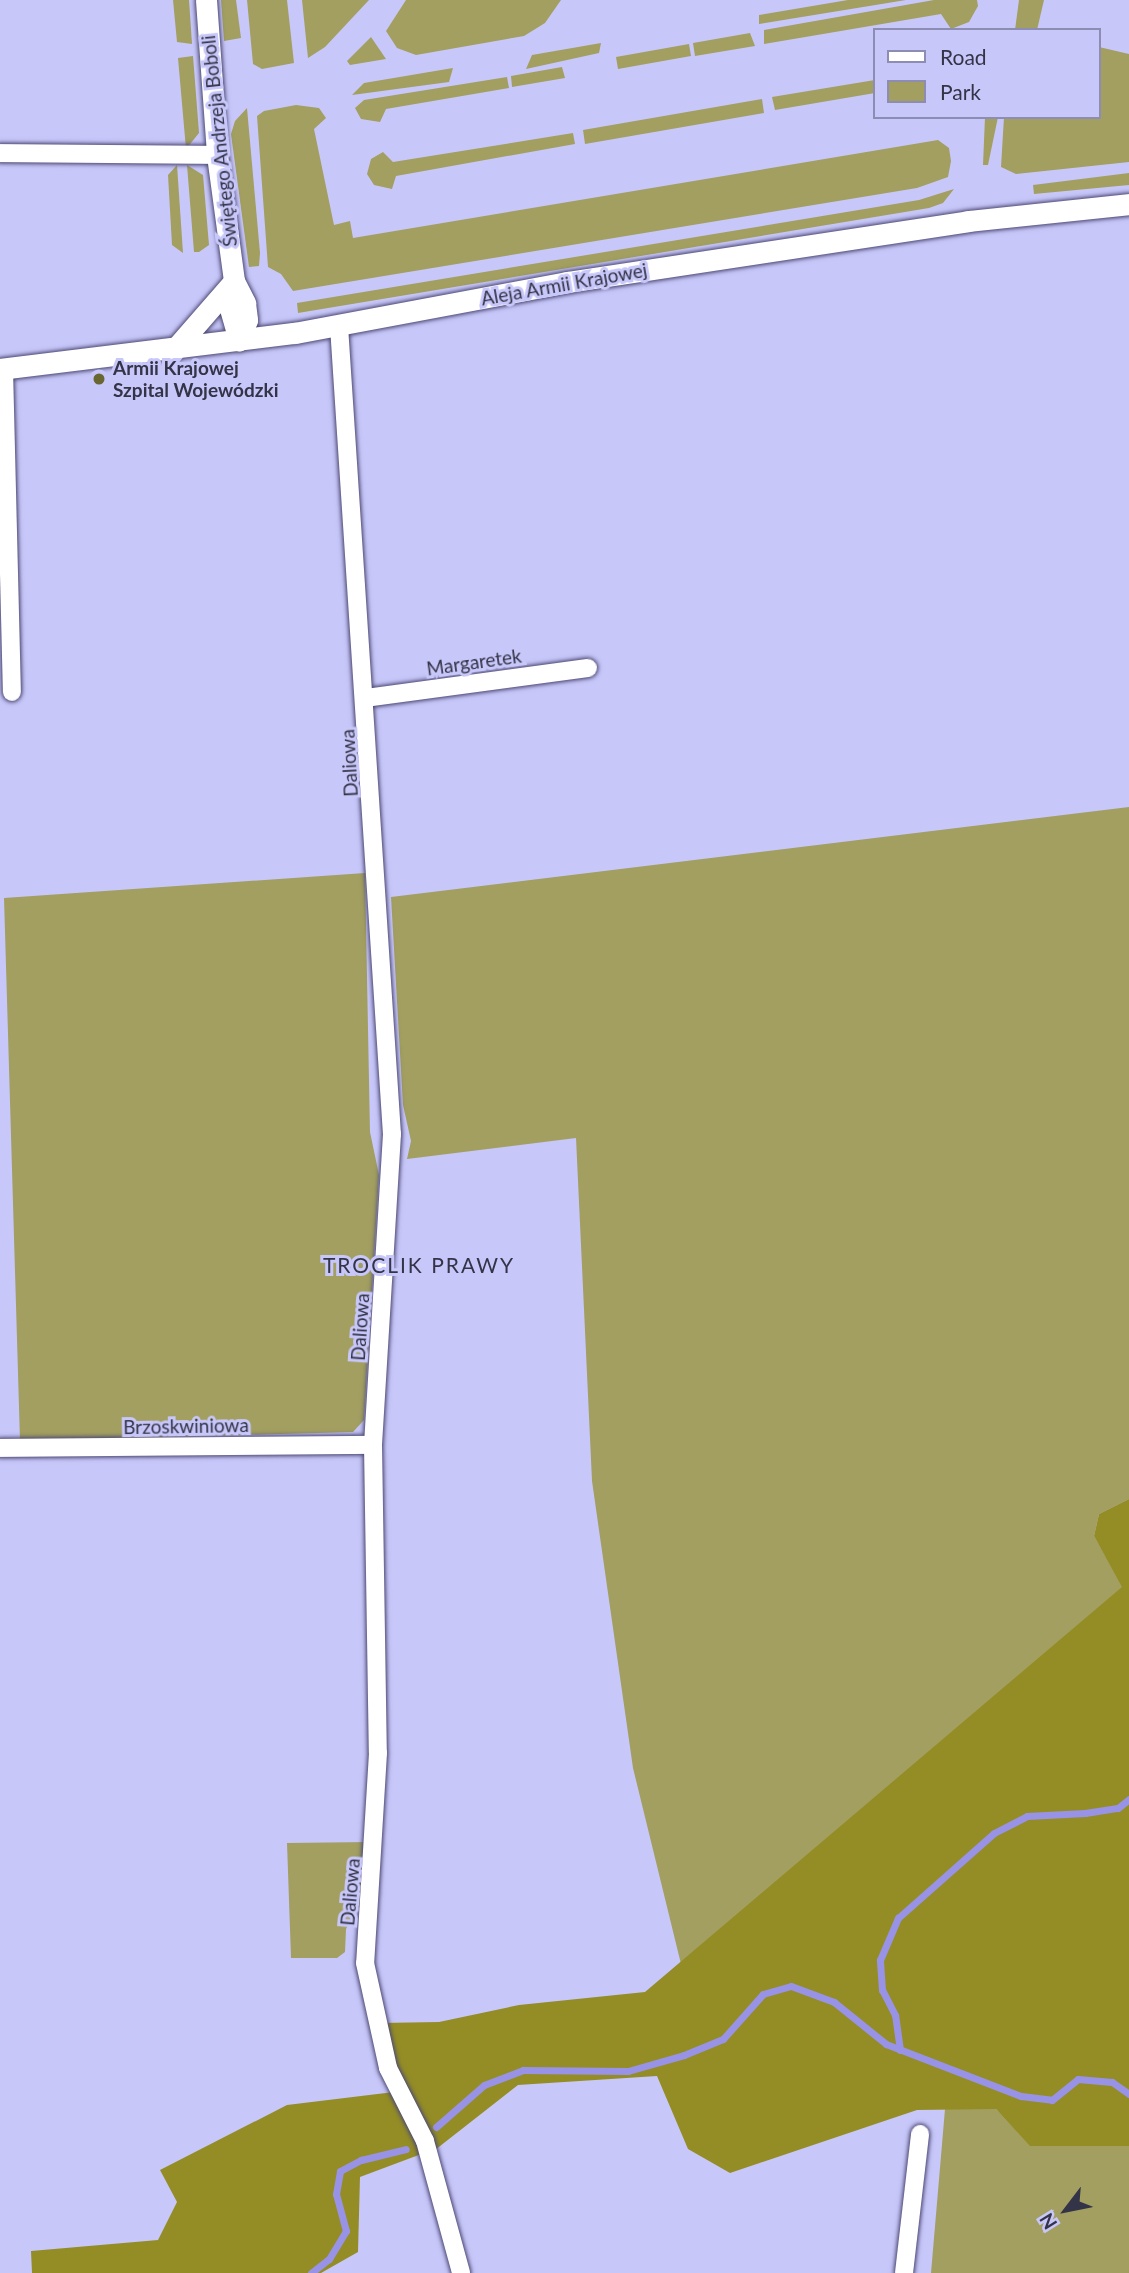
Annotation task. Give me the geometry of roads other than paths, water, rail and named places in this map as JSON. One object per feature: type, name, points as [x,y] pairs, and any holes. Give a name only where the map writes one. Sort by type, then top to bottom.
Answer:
[{"type":"street","name":"Świętego Andrzeja Boboli","points":[[206,0],[217,155],[234,281],[227,298],[239,340]]},
{"type":"street","points":[[0,153],[217,155]]},
{"type":"street","name":"Aleja Armii Krajowej","points":[[2,369],[174,350],[339,326],[568,282],[968,221],[1129,204]]},
{"type":"street","points":[[174,350],[234,281]]},
{"type":"street","name":"Daliowa","points":[[339,326],[366,698],[392,1134],[373,1445],[378,1753],[365,1963],[388,2068],[425,2141],[461,2273]]},
{"type":"street","points":[[2,369],[12,692]]},
{"type":"street","name":"Margaretek","points":[[366,698],[588,668]]},
{"type":"street","name":"Brzoskwiniowa","points":[[0,1448],[373,1445]]},
{"type":"street","points":[[904,2273],[920,2134]]},
{"type":"waterway","points":[[900,2050],[895,2015],[882,1990],[880,1960],[898,1918],[994,1833],[1027,1816],[1118,1808],[1129,1799]]},
{"type":"waterway","points":[[436,2127],[484,2085],[523,2070],[628,2071],[684,2055],[723,2039],[763,1994],[791,1986],[834,2002],[886,2044],[1021,2096],[1052,2100],[1078,2079],[1112,2082],[1129,2094]]},
{"type":"waterway","points":[[311,2273],[329,2259],[346,2231],[336,2194],[340,2171],[361,2160],[406,2149]]},
{"type":"place","name":"Armii Krajowej Szpital Wojewódzki","points":[[99,379]]},
{"type":"district","name":"TROCLIK PRAWY","points":[[419,1265]]}]
